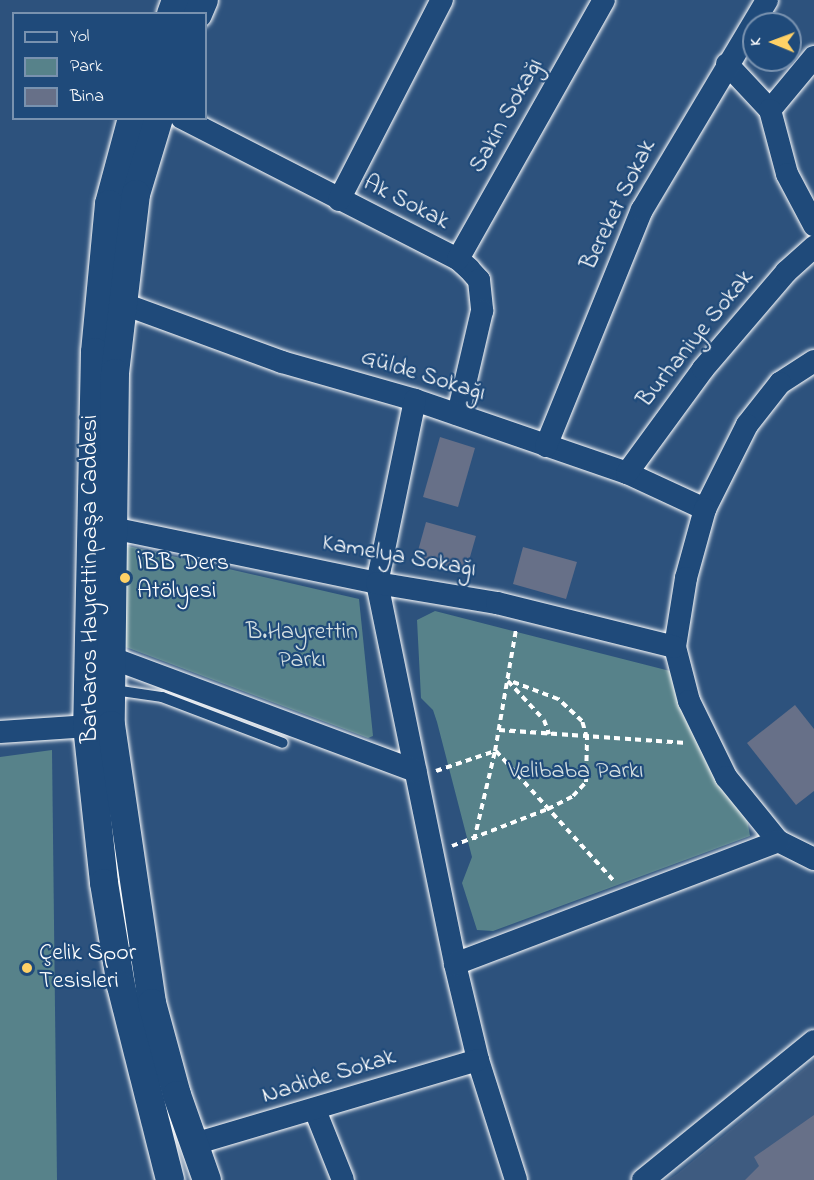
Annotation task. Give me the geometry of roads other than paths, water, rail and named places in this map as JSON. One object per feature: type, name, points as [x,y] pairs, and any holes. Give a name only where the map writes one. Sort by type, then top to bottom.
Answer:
[{"type":"street","points":[[339,200],[442,0]]},
{"type":"street","name":"Sakin Sokağı","points":[[458,260],[604,0]]},
{"type":"street","name":"Bereket Sokak","points":[[546,446],[642,210],[766,0]]},
{"type":"street","points":[[770,110],[814,57]]},
{"type":"street","points":[[727,64],[770,110],[787,174],[814,225]]},
{"type":"street","name":"Barbaros Hayrettinpaşa Caddesi","points":[[131,120],[109,204],[112,440],[110,690],[99,725],[152,1003],[207,1180]]},
{"type":"street","name":"Barbaros Hayrettinpaşa Caddesi","points":[[158,120],[136,194],[110,300],[90,451],[104,883],[121,986],[170,1180]]},
{"type":"street","name":"Ak Sokak","points":[[186,120],[458,260],[479,280],[482,311],[458,414]]},
{"type":"street","name":"Burhaniye Sokak","points":[[627,473],[703,369],[786,272],[814,247]]},
{"type":"street","name":"Gülde Sokağı","points":[[110,300],[282,362],[415,400],[627,473],[705,509]]},
{"type":"street","points":[[814,361],[780,383],[747,425],[705,509],[686,578],[675,647],[688,701],[707,744],[752,813],[777,842],[814,858]]},
{"type":"street","points":[[415,400],[377,582],[455,964],[478,1060],[516,1180]]},
{"type":"street","name":"Kamelya Sokağı","points":[[112,528],[519,609],[675,647]]},
{"type":"street","points":[[110,657],[415,774]]},
{"type":"street","points":[[0,732],[99,725]]},
{"type":"street","points":[[455,964],[629,901],[777,842]]},
{"type":"street","points":[[643,1180],[814,1041]]},
{"type":"street","name":"Nadide Sokak","points":[[194,1144],[478,1060]]},
{"type":"street","points":[[315,1110],[343,1180]]},
{"type":"lane","points":[[110,690],[162,697],[283,743]]},
{"type":"place","name":"İBB Ders Atölyesi","points":[[125,578]]},
{"type":"place","name":"Çelik Spor Tesisleri","points":[[27,968]]},
{"type":"park label","name":"B.Hayrettin Parkı","points":[[302,647]]},
{"type":"park label","name":"Velibaba Parkı","points":[[576,772]]}]
